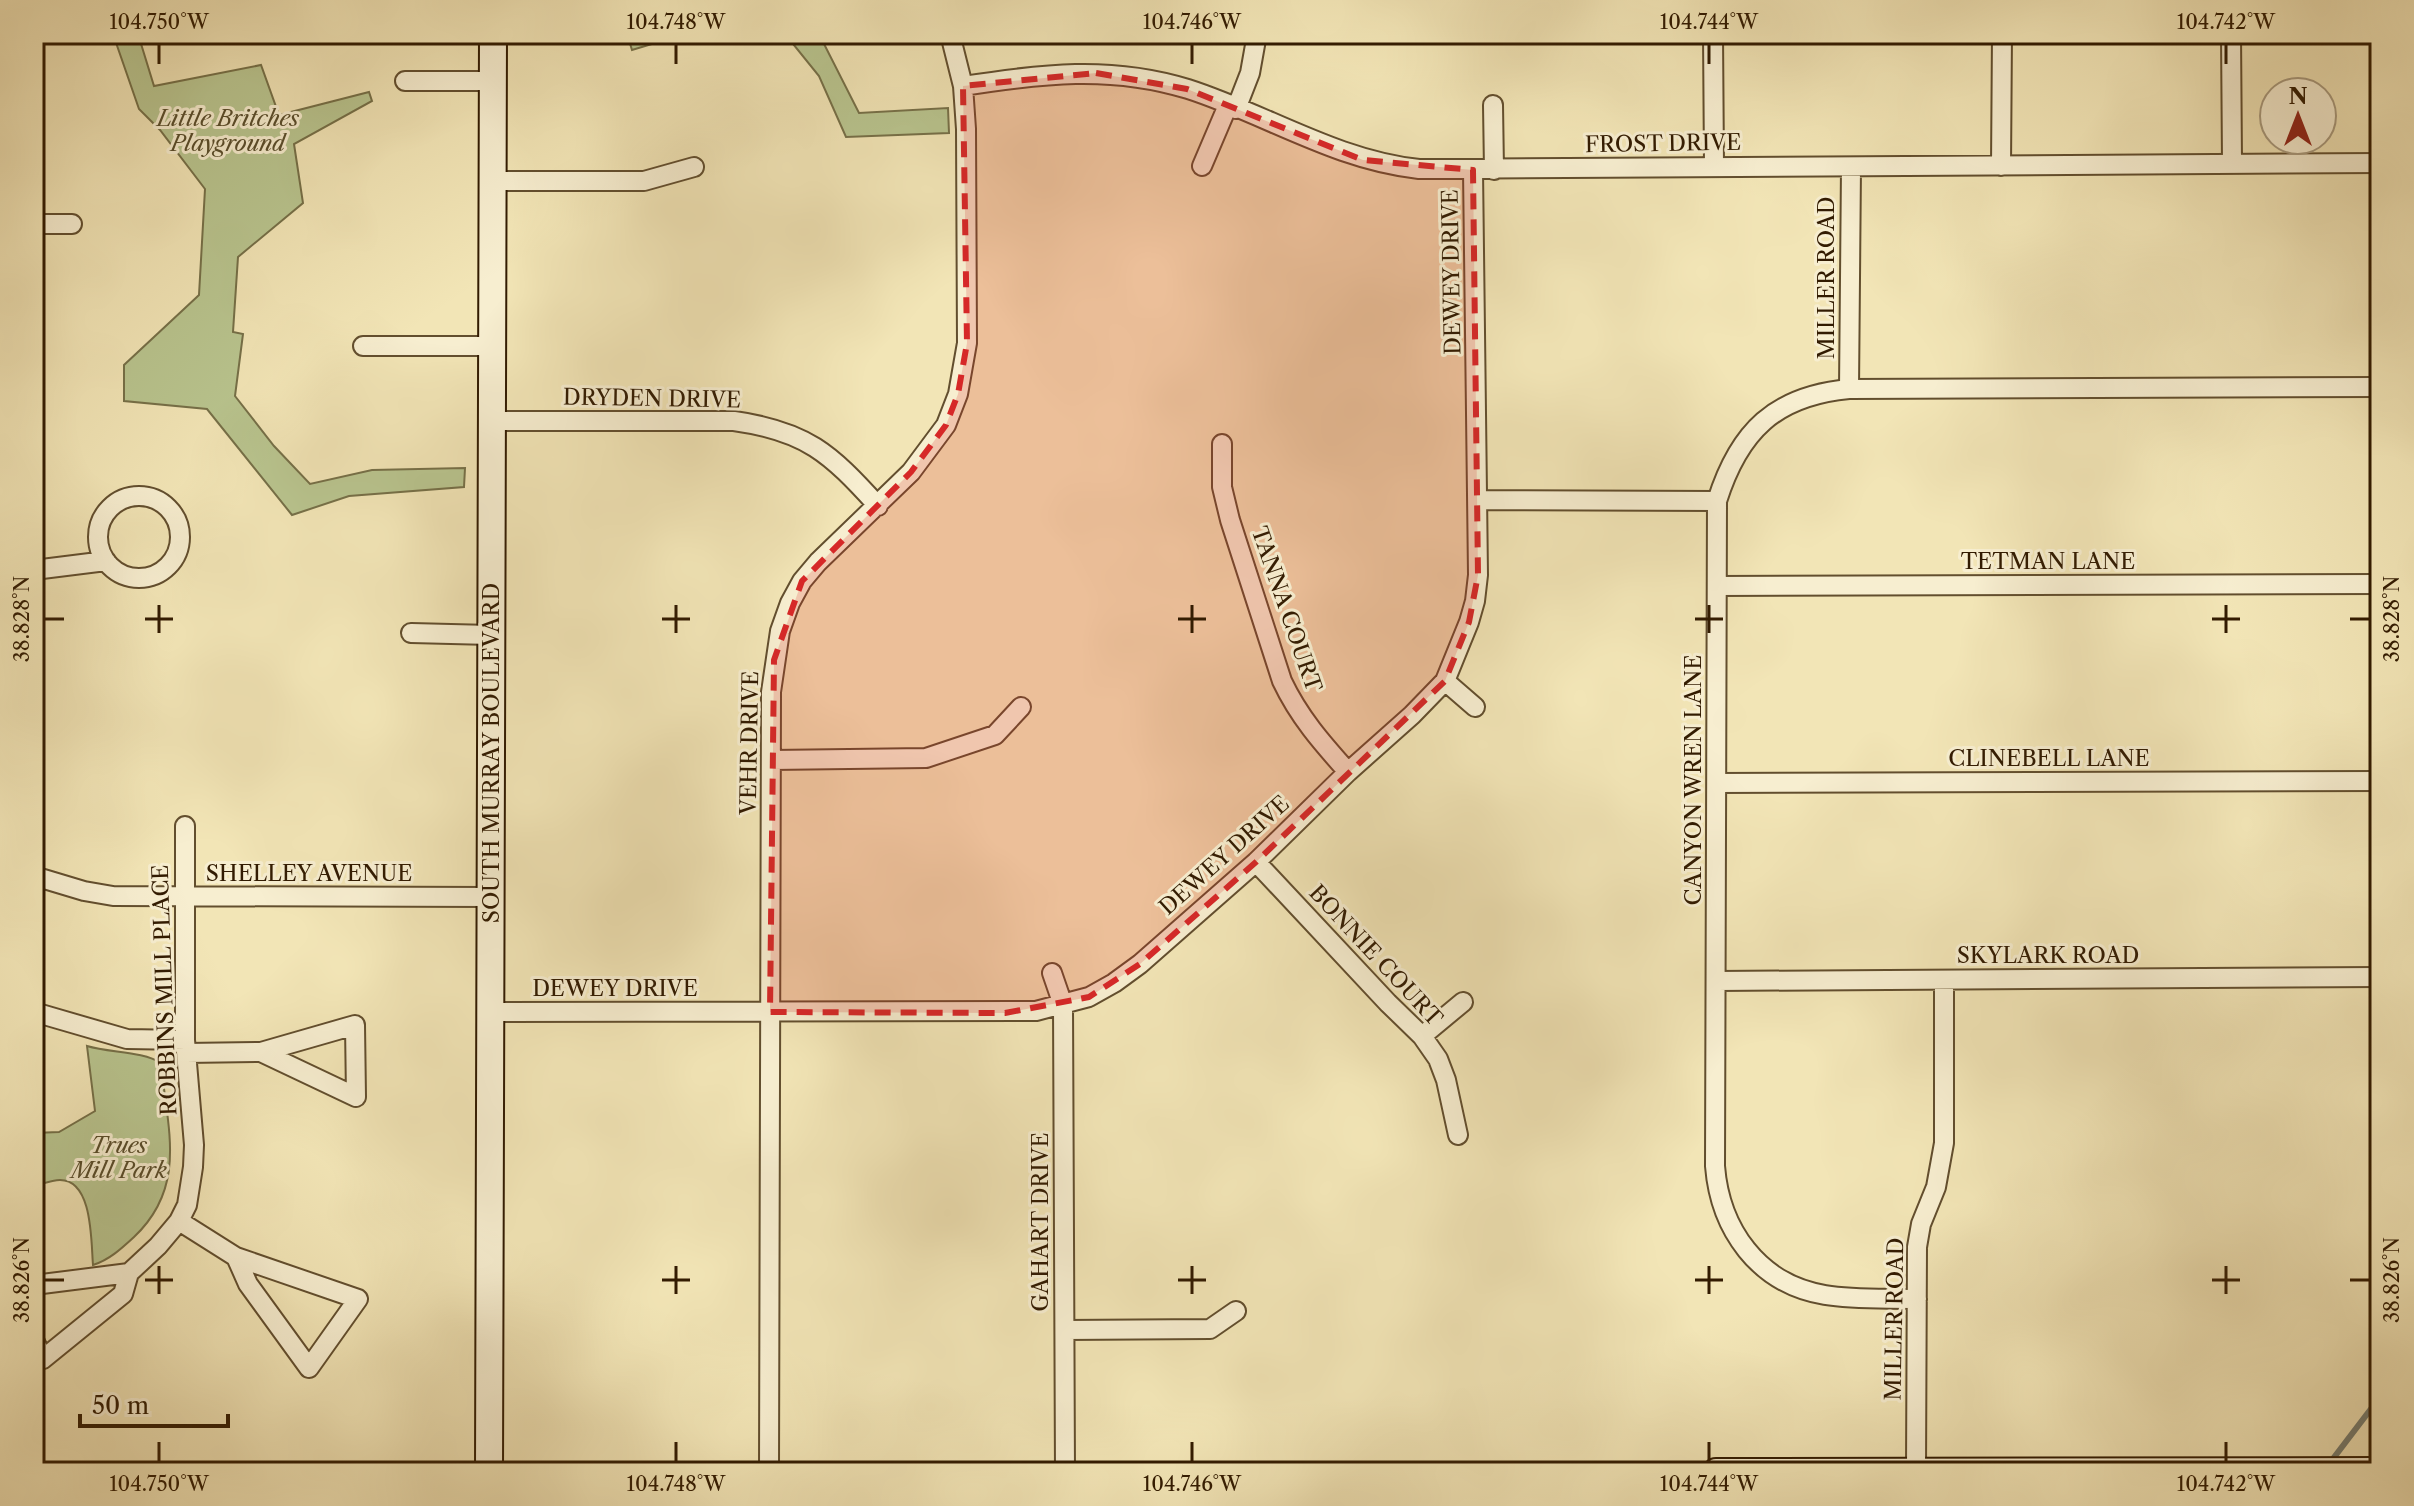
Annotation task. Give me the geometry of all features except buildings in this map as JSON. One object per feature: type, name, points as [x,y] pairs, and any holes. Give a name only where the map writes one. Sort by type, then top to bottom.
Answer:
[{"type":"main road","name":"SOUTH MURRAY BOULEVARD","points":[[489,1472],[493,34]]},
{"type":"main road","points":[[1716,1472],[2380,1471]]},
{"type":"street","name":"VEHR DRIVE","points":[[769,1472],[771,692],[774,660],[790,603],[818,562],[911,472],[946,425],[958,394],[964,366],[967,313],[966,129],[963,86],[950,34]]},
{"type":"street","points":[[1202,166],[1250,73],[1257,34]]},
{"type":"street","points":[[1713,34],[1714,166]]},
{"type":"street","points":[[2001,166],[2002,34]]},
{"type":"street","points":[[2231,34],[2232,162]]},
{"type":"street","name":"FROST DRIVE","points":[[963,86],[1062,72],[1127,76],[1187,89],[1363,160],[1419,169],[2380,163]]},
{"type":"street","points":[[405,81],[493,81]]},
{"type":"street","points":[[1493,105],[1494,170]]},
{"type":"street","points":[[493,181],[644,181],[694,167]]},
{"type":"street","name":"MILLER ROAD","points":[[1849,389],[1851,167]]},
{"type":"street","name":"DEWEY DRIVE","points":[[490,1012],[1036,1011],[1089,997],[1132,970],[1256,862],[1348,772],[1412,715],[1445,681],[1461,644],[1475,601],[1478,575],[1473,170]]},
{"type":"street","points":[[34,224],[72,224]]},
{"type":"street","points":[[363,346],[492,346]]},
{"type":"street","name":"CANYON WREN LANE","points":[[1917,1299],[1826,1296],[1799,1289],[1750,1268],[1717,1192],[1717,501],[1747,425],[1796,400],[1821,392],[1849,389],[2380,387]]},
{"type":"street","name":"DRYDEN DRIVE","points":[[492,421],[734,421],[757,424],[785,431],[824,452],[842,466],[878,506]]},
{"type":"street","name":"TANNA COURT","points":[[1222,444],[1222,487],[1230,520],[1282,681],[1310,730],[1348,772]]},
{"type":"street","points":[[145,496],[159,501],[170,510],[180,536],[178,549],[164,570],[152,576],[126,576],[106,561],[100,549],[100,524],[107,511],[118,502],[145,496]]},
{"type":"street","points":[[1478,500],[1717,501]]},
{"type":"street","points":[[34,570],[106,561]]},
{"type":"street","name":"TETMAN LANE","points":[[1717,586],[2380,584]]},
{"type":"street","points":[[411,633],[491,635]]},
{"type":"street","points":[[1445,681],[1475,707]]},
{"type":"street","points":[[772,760],[926,758],[995,735],[1021,707]]},
{"type":"street","name":"CLINEBELL LANE","points":[[1717,783],[2380,781]]},
{"type":"street","name":"ROBBINS MILL PLACE","points":[[34,1340],[43,1359],[123,1294],[129,1273],[158,1246],[179,1221],[187,1205],[193,1167],[185,1046],[185,826]]},
{"type":"street","name":"BONNIE COURT","points":[[1256,862],[1422,1036],[1438,1059],[1446,1080],[1458,1135]]},
{"type":"street","name":"SHELLEY AVENUE","points":[[34,876],[113,896],[490,897]]},
{"type":"street","name":"GAHART DRIVE","points":[[1052,973],[1063,1005],[1065,1472]]},
{"type":"street","name":"SKYLARK ROAD","points":[[1717,981],[2380,977]]},
{"type":"street","name":"MILLER ROAD","points":[[1916,1472],[1917,1247],[1921,1224],[1936,1187],[1944,1143],[1944,980]]},
{"type":"street","points":[[1422,1036],[1463,1002]]},
{"type":"street","points":[[34,1012],[127,1039],[261,1052],[355,1025],[356,1097],[261,1052]]},
{"type":"street","points":[[179,1221],[236,1257],[358,1299],[309,1368],[248,1284],[236,1257]]},
{"type":"street","points":[[34,1285],[129,1273]]},
{"type":"street","points":[[1065,1330],[1210,1329],[1236,1311]]},
{"type":"highlighted area","points":[[1096,73],[1187,89],[1363,160],[1473,170],[1478,575],[1469,622],[1445,681],[1256,862],[1140,964],[1089,997],[1005,1013],[770,1012],[774,660],[802,581],[911,472],[946,425],[958,394],[967,343],[963,86]]},
{"type":"green space","name":"Little Britches Playground","points":[[113,34],[138,34],[154,86],[261,65],[279,115],[369,92],[372,101],[294,144],[303,203],[238,257],[233,332],[243,334],[235,396],[274,446],[310,484],[372,470],[465,468],[464,487],[349,496],[292,515],[207,409],[124,401],[124,365],[199,295],[205,189],[160,130],[139,109]]},
{"type":"green space","points":[[627,34],[685,34],[632,50]]},
{"type":"green space","points":[[785,34],[819,34],[859,113],[948,108],[949,133],[846,137],[819,76]]},
{"type":"green space","name":"Trues Mill Park","points":[[87,1046],[145,1056],[161,1063],[170,1155],[162,1197],[151,1218],[120,1250],[93,1265],[88,1214],[79,1190],[71,1183],[60,1180],[34,1186],[34,1133],[59,1132],[95,1111]]},
{"type":"waterway","points":[[2329,1464],[2380,1397]]}]
